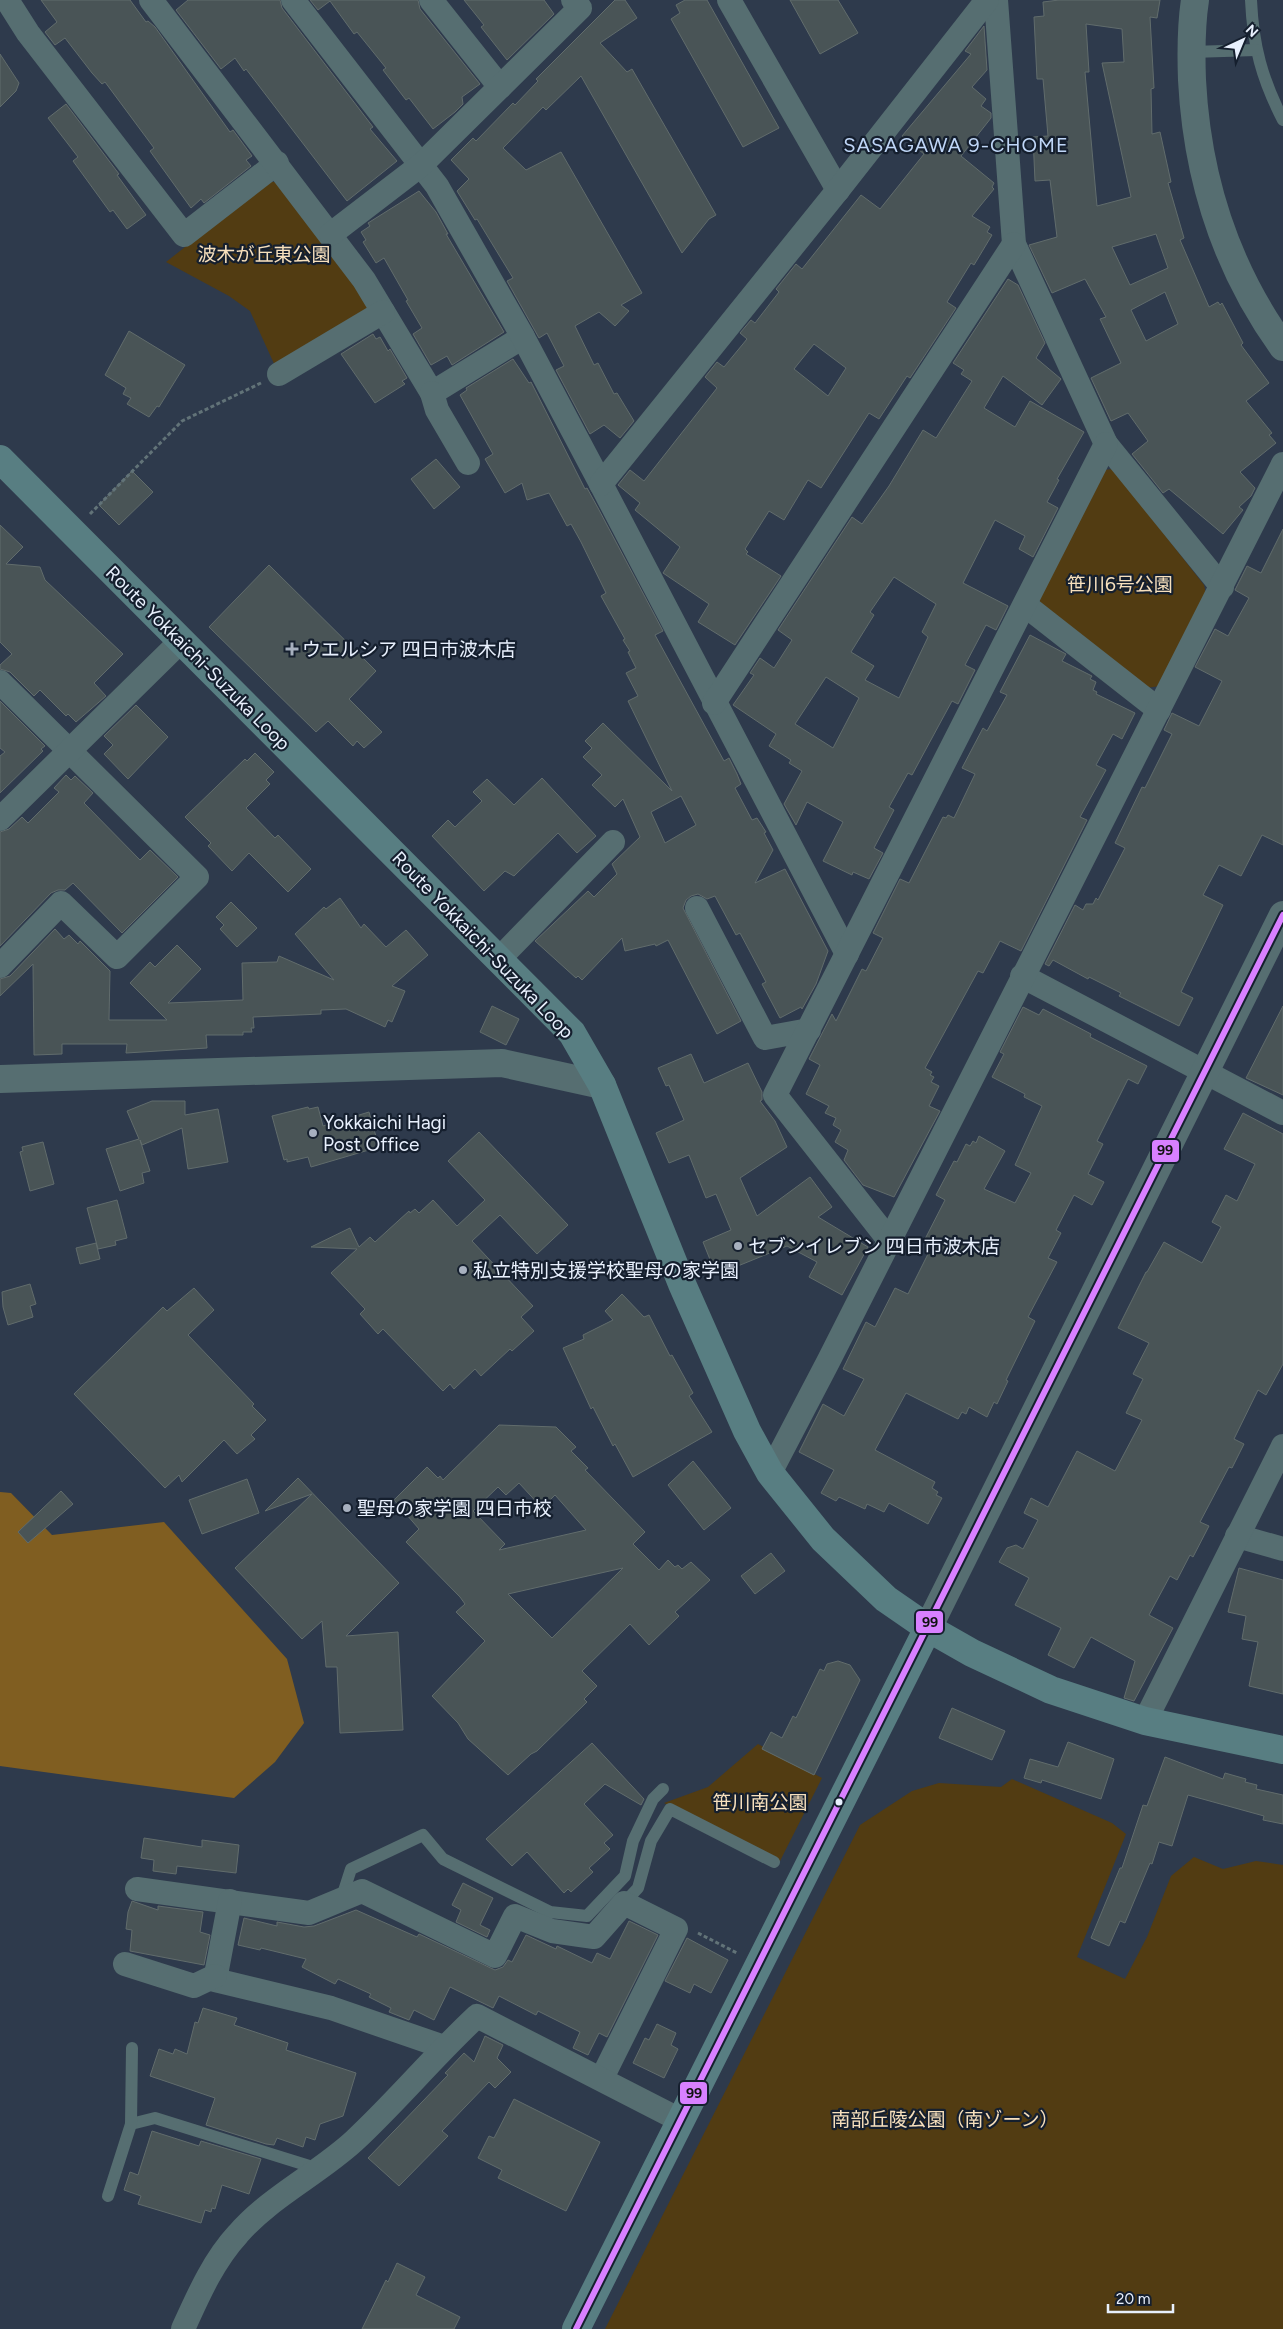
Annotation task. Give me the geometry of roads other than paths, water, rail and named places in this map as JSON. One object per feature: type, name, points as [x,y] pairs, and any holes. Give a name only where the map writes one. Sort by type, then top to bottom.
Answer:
[{"type":"main road","name":"Route Yokkaichi-Suzuka Loop","points":[[0,459],[72,533],[182,640],[500,958],[572,1033],[602,1085],[685,1293],[746,1431],[770,1473],[823,1539],[886,1599],[928,1628],[972,1653],[1051,1690],[1145,1721],[1283,1750]]},
{"type":"main road","points":[[576,2329],[928,1628]]},
{"type":"street","points":[[7,0],[28,33],[184,235],[277,163]]},
{"type":"street","points":[[151,0],[277,163],[364,280],[432,393],[437,410],[468,463]]},
{"type":"street","points":[[293,0],[437,186],[601,484],[714,703],[848,954]]},
{"type":"street","points":[[431,0],[500,87]]},
{"type":"street","points":[[331,234],[421,165],[580,8],[573,0]]},
{"type":"street","points":[[729,0],[838,190]]},
{"type":"street","points":[[601,484],[838,190],[987,0]]},
{"type":"street","points":[[996,0],[1014,244],[1106,444],[1222,587]]},
{"type":"street","points":[[1195,0],[1191,52],[1194,111],[1212,202],[1225,245],[1243,283],[1283,346]]},
{"type":"street","points":[[714,703],[1014,244]]},
{"type":"street","points":[[279,374],[383,312]]},
{"type":"street","points":[[432,393],[522,338]]},
{"type":"street","points":[[889,1240],[775,1095],[1106,444]]},
{"type":"street","points":[[770,1473],[1283,464]]},
{"type":"street","points":[[1025,605],[1159,710]]},
{"type":"street","points":[[0,819],[182,640]]},
{"type":"street","points":[[0,682],[68,752],[196,877],[117,957],[61,903],[0,966]]},
{"type":"street","points":[[500,958],[612,842]]},
{"type":"street","points":[[697,908],[765,1038],[809,1030]]},
{"type":"street","points":[[928,1628],[1283,915]]},
{"type":"street","points":[[1022,976],[1283,1113]]},
{"type":"street","points":[[0,1079],[502,1063],[602,1085]]},
{"type":"street","points":[[1145,1721],[1283,1446]]},
{"type":"street","points":[[1237,1536],[1283,1548]]},
{"type":"street","points":[[137,1889],[309,1913],[362,1890],[495,1956],[515,1916],[552,1931],[594,1937],[624,1903],[676,1929],[602,2078]]},
{"type":"street","points":[[230,1901],[215,1980],[332,2008],[444,2047]]},
{"type":"street","points":[[126,1964],[194,1986],[215,1976]]},
{"type":"street","points":[[183,2329],[215,2265],[238,2233],[264,2210],[354,2141],[444,2047],[477,2016],[602,2078],[680,2120]]},
{"type":"lane","points":[[1251,0],[1256,50],[1271,94],[1283,120]]},
{"type":"lane","points":[[1191,52],[1256,50]]},
{"type":"lane","points":[[340,1900],[351,1869],[423,1835],[444,1859],[452,1864],[550,1912],[587,1916],[624,1876],[633,1840],[653,1799],[663,1789]]},
{"type":"lane","points":[[624,1903],[638,1888],[652,1841],[670,1809],[774,1862]]},
{"type":"lane","points":[[108,2196],[131,2124],[132,2048]]},
{"type":"lane","points":[[131,2124],[155,2118],[320,2168]]},
{"type":"place","name":"ウエルシア 四日市波木店","points":[[292,649]]},
{"type":"place","name":"Yokkaichi Hagi Post Office","points":[[313,1133]]},
{"type":"place","name":"セブンイレブン 四日市波木店","points":[[738,1246]]},
{"type":"place","name":"私立特別支援学校聖母の家学園","points":[[463,1270]]},
{"type":"place","name":"聖母の家学園 四日市校","points":[[347,1508]]},
{"type":"district","name":"SASAGAWA 9-CHOME","points":[[956,145]]},
{"type":"park label","name":"波木が丘東公園","points":[[264,254]]},
{"type":"park label","name":"笹川6号公園","points":[[1120,584]]},
{"type":"park label","name":"笹川南公園","points":[[760,1802]]},
{"type":"park label","name":"南部丘陵公園（南ゾーン）","points":[[945,2119]]}]
